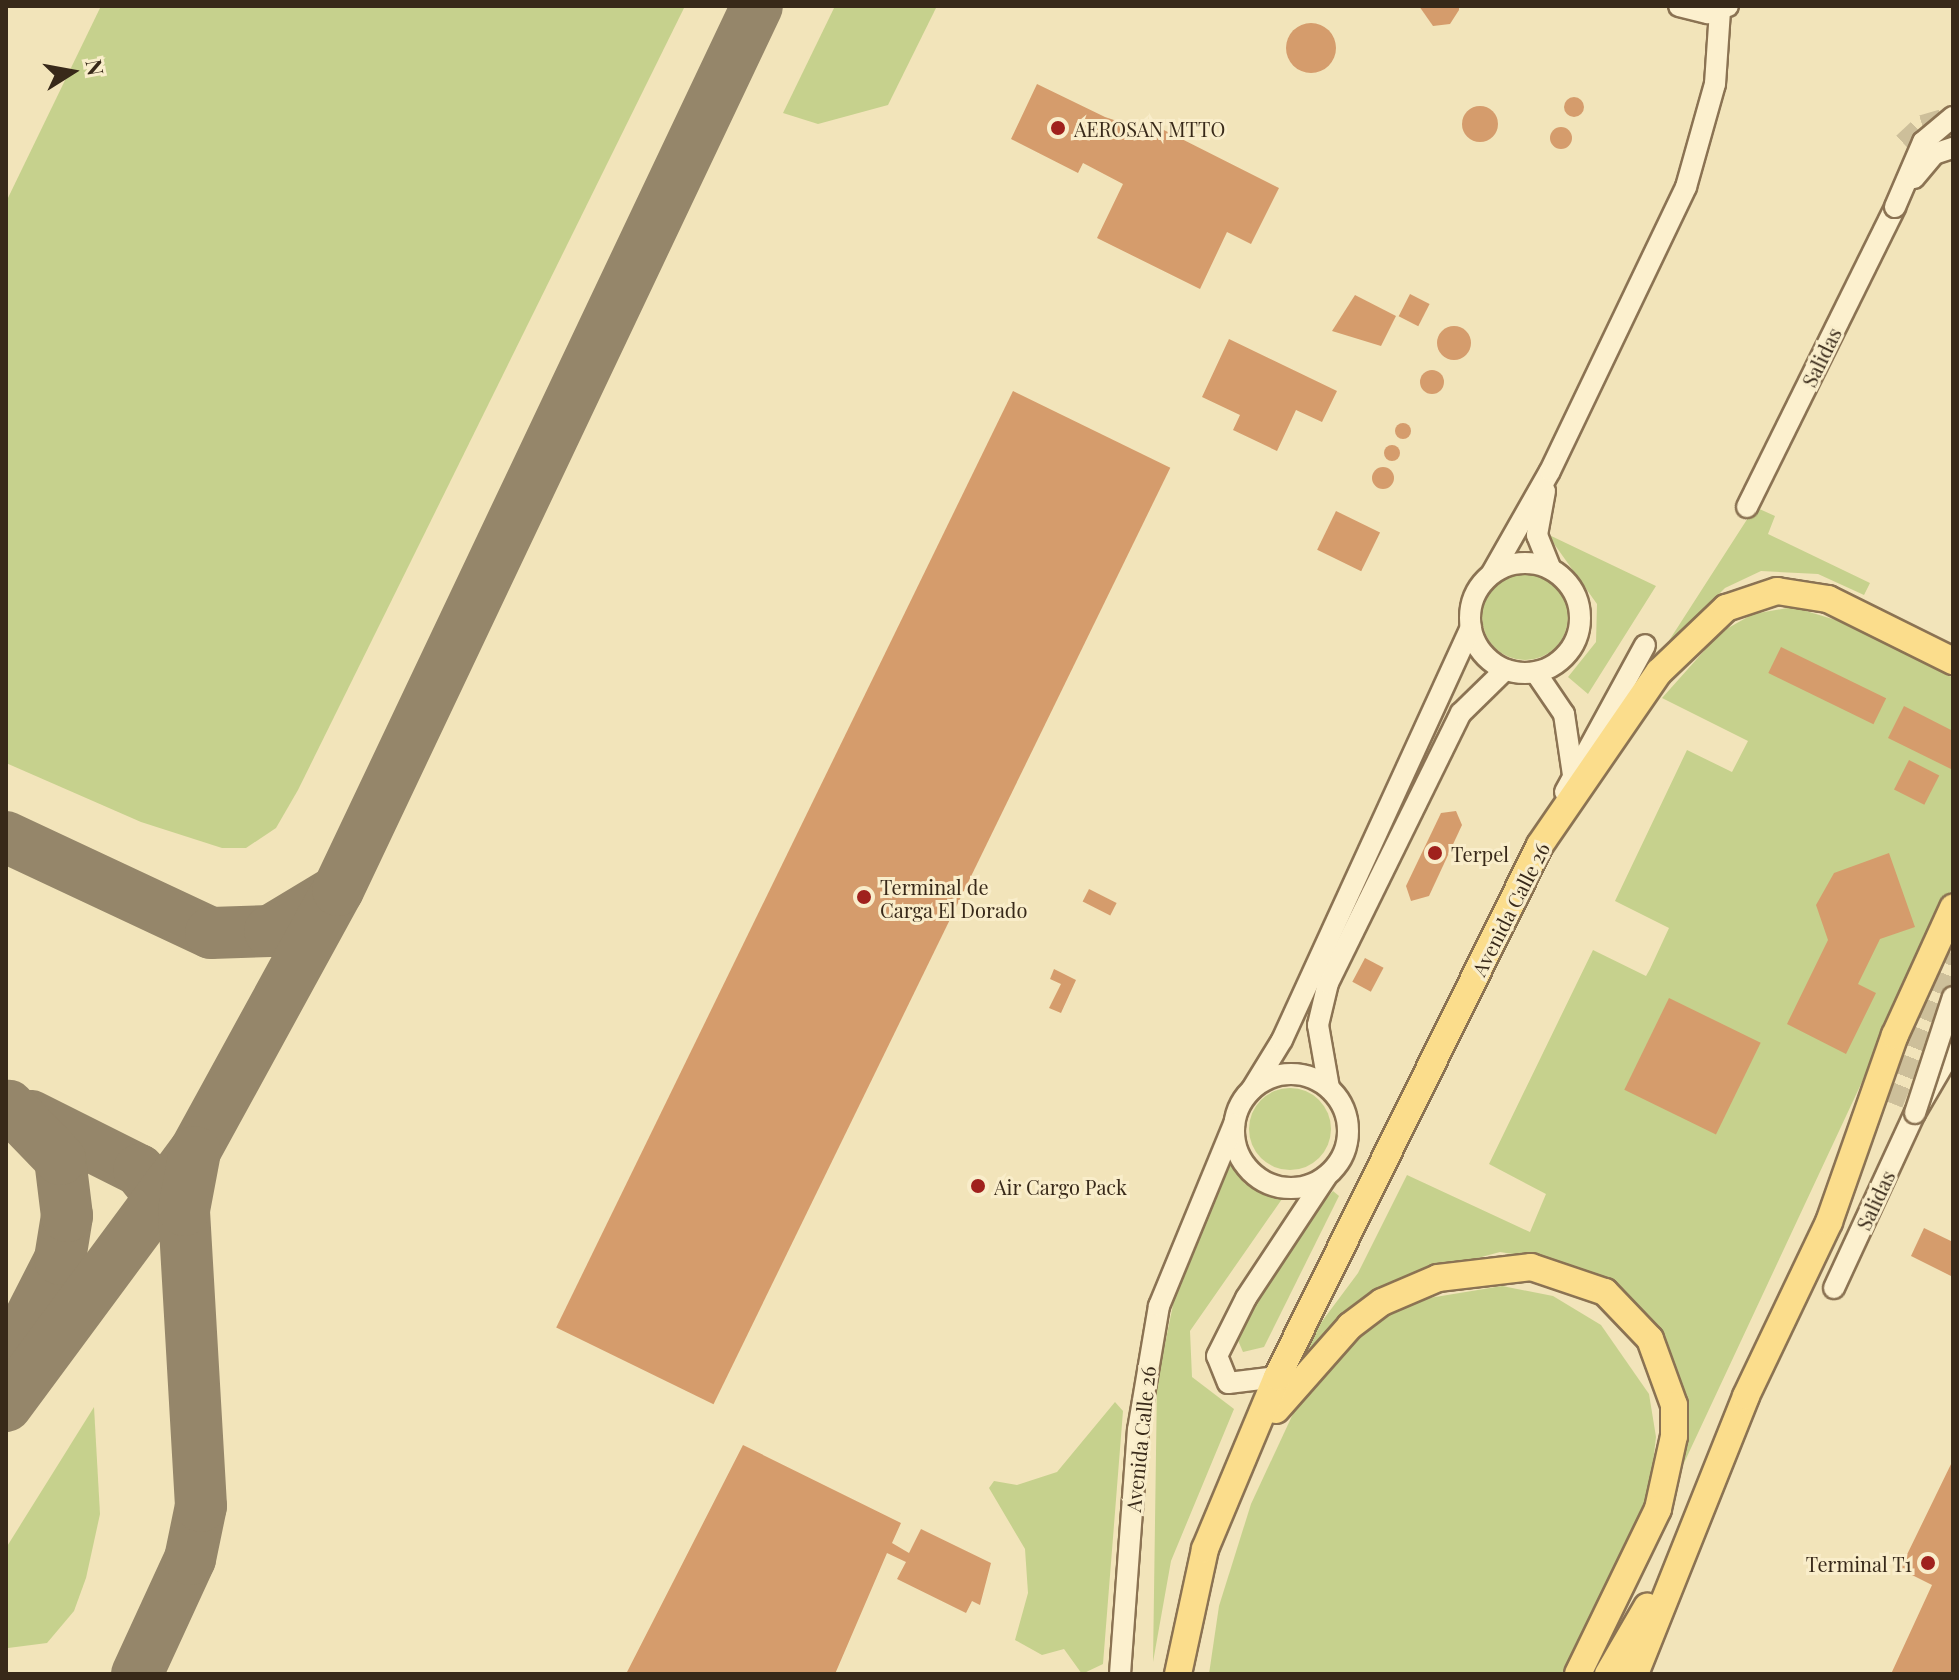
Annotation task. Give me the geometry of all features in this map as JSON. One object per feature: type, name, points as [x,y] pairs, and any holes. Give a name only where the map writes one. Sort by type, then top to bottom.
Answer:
[{"type":"main road","name":"Avenida Calle 26","points":[[1180,1674],[1205,1549],[1277,1377],[1540,845],[1659,672],[1704,623],[1744,600],[1777,591],[1828,599],[1953,661]]},
{"type":"main road","points":[[1635,1674],[1687,1538],[1829,1222],[1895,1035],[1953,908]]},
{"type":"main road","points":[[1236,1470],[1305,1369],[1382,1302],[1438,1278],[1502,1267],[1557,1271],[1605,1292],[1650,1339],[1674,1405],[1674,1436],[1658,1509],[1578,1674]]},
{"type":"main road","points":[[1608,1674],[1687,1538]]},
{"type":"street","points":[[1327,1175],[1291,1188],[1255,1176],[1239,1152],[1234,1124],[1289,1027],[1471,627],[1474,597],[1492,573],[1550,471],[1693,168],[1715,84],[1724,8],[1679,6]]},
{"type":"street","name":"Salidas","points":[[1747,507],[1895,207],[1923,142],[1953,117]]},
{"type":"street","name":"Salidas","points":[[1895,207],[1927,160],[1953,148]]},
{"type":"street","points":[[1471,627],[1477,645],[1505,670],[1536,673],[1566,656],[1581,625],[1574,591],[1550,567],[1537,520],[1550,471]]},
{"type":"street","points":[[1492,573],[1520,562],[1550,567]]},
{"type":"street","points":[[1540,845],[1645,645]]},
{"type":"street","points":[[1277,1377],[1228,1383],[1217,1356],[1246,1298],[1347,1142],[1341,1104],[1329,1088],[1318,1043],[1328,983],[1461,713],[1505,670]]},
{"type":"street","points":[[1536,673],[1564,714],[1573,777]]},
{"type":"street","name":"Salidas","points":[[1915,1113],[1953,997]]},
{"type":"street","name":"Salidas","points":[[1834,1288],[1915,1113],[1953,1048]]},
{"type":"street","points":[[1252,1089],[1282,1074],[1329,1088]]},
{"type":"street","name":"Avenida Calle 26","points":[[1120,1674],[1138,1430],[1159,1306],[1234,1124]]},
{"type":"green space","points":[[101,6],[685,6],[298,790],[276,828],[246,848],[222,848],[141,822],[6,763],[6,202]]},
{"type":"green space","points":[[835,6],[937,6],[888,105],[818,124],[783,113]]},
{"type":"green space","points":[[1755,507],[1775,516],[1768,534],[1870,583],[1864,595],[1818,574],[1761,571],[1725,588],[1663,650]]},
{"type":"green space","points":[[1547,534],[1656,586],[1588,694],[1568,677],[1596,642],[1597,604]]},
{"type":"green space","points":[[1525,574],[1541,578],[1555,587],[1564,601],[1568,617],[1564,633],[1555,647],[1541,656],[1525,660],[1509,656],[1495,647],[1486,633],[1482,617],[1486,601],[1495,587],[1509,578]]},
{"type":"green space","points":[[1793,607],[1839,621],[1953,678],[1953,887],[1684,1463],[1683,1402],[1607,1284],[1556,1261],[1500,1252],[1404,1278],[1353,1307],[1282,1375],[1358,1273],[1407,1175],[1530,1232],[1546,1194],[1489,1164],[1593,950],[1646,976],[1650,969],[1669,928],[1615,901],[1687,750],[1732,772],[1748,741],[1662,698],[1721,632],[1753,614]]},
{"type":"green space","points":[[1290,1088],[1306,1091],[1319,1100],[1328,1113],[1331,1129],[1328,1145],[1319,1158],[1306,1167],[1290,1170],[1274,1167],[1261,1158],[1252,1145],[1249,1129],[1252,1113],[1261,1100],[1274,1091]]},
{"type":"green space","points":[[1226,1159],[1245,1184],[1282,1199],[1190,1331],[1192,1377],[1234,1409],[1171,1561],[1153,1662],[1157,1383],[1175,1295]]},
{"type":"green space","points":[[1333,1191],[1339,1196],[1264,1347],[1243,1352],[1237,1338],[1253,1306],[1296,1234]]},
{"type":"green space","points":[[1502,1286],[1553,1296],[1601,1325],[1649,1394],[1656,1437],[1648,1506],[1567,1674],[1209,1674],[1219,1606],[1251,1504],[1298,1403],[1333,1354],[1411,1301]]},
{"type":"green space","points":[[1115,1402],[1123,1411],[1103,1664],[1082,1674],[1064,1649],[1042,1655],[1015,1640],[1028,1593],[1025,1549],[989,1488],[994,1481],[1017,1485],[1057,1472]]},
{"type":"green space","points":[[94,1407],[100,1514],[86,1578],[74,1611],[47,1643],[8,1648],[6,1548]]},
{"type":"building","points":[[1419,6],[1459,6],[1459,10],[1450,24],[1433,26]]},
{"type":"building","points":[[1311,23],[1329,30],[1336,48],[1329,66],[1311,73],[1293,66],[1286,48],[1293,30]]},
{"type":"building","points":[[1037,84],[1105,117],[1147,131],[1152,124],[1279,188],[1251,244],[1227,232],[1200,289],[1097,238],[1123,184],[1083,163],[1078,173],[1011,139]]},
{"type":"building","points":[[1574,97],[1581,100],[1584,107],[1581,114],[1574,117],[1567,114],[1564,107],[1567,100]]},
{"type":"building","points":[[1480,106],[1493,111],[1498,124],[1493,137],[1480,142],[1467,137],[1462,124],[1467,111]]},
{"type":"building","points":[[1561,127],[1569,130],[1572,138],[1569,146],[1561,149],[1553,146],[1550,138],[1553,130]]},
{"type":"building","points":[[1410,294],[1430,304],[1418,326],[1399,316]]},
{"type":"building","points":[[1355,295],[1396,316],[1381,346],[1332,331]]},
{"type":"building","points":[[1454,326],[1466,331],[1471,343],[1466,355],[1454,360],[1442,355],[1437,343],[1442,331]]},
{"type":"building","points":[[1229,339],[1337,391],[1322,422],[1296,410],[1277,451],[1233,430],[1240,415],[1202,397]]},
{"type":"building","points":[[1432,370],[1443,377],[1444,382],[1437,393],[1432,394],[1421,387],[1420,382],[1427,371]]},
{"type":"building","name":"Terminal de Carga El Dorado","points":[[1013,391],[1170,468],[714,1404],[556,1328]]},
{"type":"building","points":[[1400,423],[1406,423],[1411,431],[1409,437],[1400,439],[1395,434],[1395,428]]},
{"type":"building","points":[[1389,445],[1395,445],[1400,453],[1398,459],[1389,461],[1384,456],[1384,450]]},
{"type":"building","points":[[1383,467],[1391,470],[1394,478],[1391,486],[1383,489],[1375,486],[1372,478],[1375,470]]},
{"type":"building","points":[[1336,511],[1380,532],[1361,571],[1317,550]]},
{"type":"building","points":[[1781,647],[1886,698],[1873,724],[1768,673]]},
{"type":"building","points":[[1904,706],[1953,731],[1953,770],[1888,738]]},
{"type":"building","points":[[1909,760],[1939,775],[1924,805],[1894,789]]},
{"type":"building","name":"Terpel","points":[[1456,811],[1462,825],[1429,896],[1411,901],[1406,886],[1441,813]]},
{"type":"building","points":[[1889,853],[1915,927],[1880,939],[1858,984],[1876,993],[1846,1054],[1787,1024],[1828,940],[1816,905],[1834,873]]},
{"type":"building","points":[[1089,889],[1117,903],[1110,916],[1083,901]]},
{"type":"building","points":[[1365,958],[1384,968],[1371,992],[1352,982]]},
{"type":"building","points":[[1054,969],[1076,980],[1061,1013],[1049,1008],[1061,984],[1050,979]]},
{"type":"building","points":[[1669,998],[1761,1043],[1716,1134],[1624,1090]]},
{"type":"building","points":[[1924,1228],[1953,1242],[1953,1277],[1911,1256]]},
{"type":"building","points":[[743,1445],[901,1523],[892,1543],[909,1553],[921,1529],[991,1563],[980,1605],[972,1601],[966,1613],[897,1579],[906,1562],[887,1553],[835,1674],[626,1674]]},
{"type":"building","name":"Terminal T1","points":[[1953,1460],[1953,1674],[1891,1674],[1932,1585],[1900,1569]]},
{"type":"taxiway","points":[[6,1406],[195,1151],[338,890],[757,6]]},
{"type":"taxiway","points":[[6,837],[211,933],[270,931],[335,892]]},
{"type":"taxiway","points":[[6,1365],[60,1259],[67,1216],[60,1159],[9,1106]]},
{"type":"taxiway","points":[[31,1116],[139,1170],[179,1220]]},
{"type":"taxiway","points":[[137,1674],[190,1559],[201,1506],[184,1210],[195,1152]]},
{"type":"tunnel","points":[[1903,143],[1922,125],[1953,116]]},
{"type":"tunnel","points":[[1893,1104],[1953,954]]},
{"type":"place","name":"AEROSAN MTTO","points":[[1058,128]]},
{"type":"place","name":"Terpel","points":[[1435,853]]},
{"type":"place","name":"Terminal de Carga El Dorado","points":[[864,897]]},
{"type":"place","name":"Air Cargo Pack","points":[[978,1186]]},
{"type":"place","name":"Terminal T1","points":[[1928,1563]]}]
